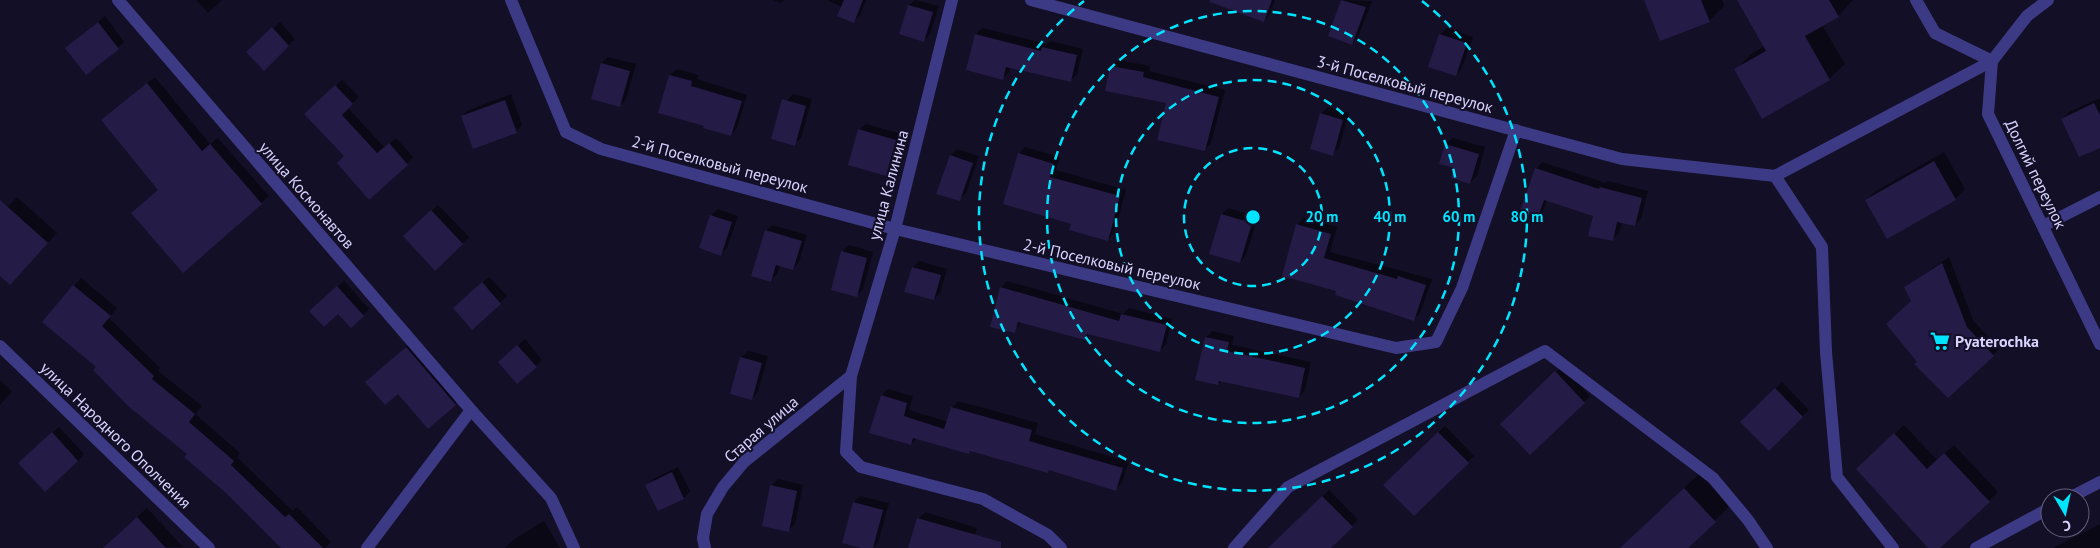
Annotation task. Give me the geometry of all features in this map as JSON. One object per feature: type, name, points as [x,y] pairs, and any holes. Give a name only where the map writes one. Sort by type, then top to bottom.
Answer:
[{"type":"street","name":"2-й Поселковый переулок","points":[[511,0],[566,132],[601,149],[894,229],[1396,348],[1436,342],[1462,288],[1516,130]]},
{"type":"street","name":"улица Калинина","points":[[952,0],[894,229],[851,376],[846,452],[861,467],[983,499],[1048,535],[1061,548]]},
{"type":"street","name":"3-й Поселковый переулок","points":[[1031,0],[1622,159],[1775,176]]},
{"type":"street","points":[[1916,0],[1935,34],[1992,61]]},
{"type":"street","points":[[1892,548],[1838,477],[1826,352],[1822,247],[1775,176],[1992,61],[2027,16],[2048,0]]},
{"type":"street","name":"улица Космонавтов","points":[[123,2],[471,410],[551,498],[574,548]]},
{"type":"street","name":"Долгий переулок","points":[[1992,61],[1988,114],[2100,344]]},
{"type":"street","points":[[2043,226],[2100,197]]},
{"type":"street","name":"улица Народного Ополчения","points":[[0,346],[208,548]]},
{"type":"street","points":[[1234,548],[1288,487],[1545,351],[1713,478],[1748,520],[1767,548]]},
{"type":"street","name":"Старая улица","points":[[705,548],[704,538],[707,514],[723,486],[744,462],[851,376]]},
{"type":"street","points":[[367,548],[471,410]]},
{"type":"street","points":[[2088,488],[2100,482]]},
{"type":"street","points":[[1976,548],[2040,513]]},
{"type":"building","points":[[844,0],[863,0],[854,23],[837,16]]},
{"type":"building","points":[[1210,0],[1272,0],[1264,22],[1210,2]]},
{"type":"building","points":[[1341,0],[1366,7],[1352,45],[1328,36]]},
{"type":"building","points":[[1644,0],[1701,0],[1710,22],[1660,41]]},
{"type":"building","points":[[1737,0],[1829,0],[1839,17],[1805,36],[1830,80],[1762,119],[1734,69],[1766,51]]},
{"type":"building","points":[[908,5],[933,12],[924,42],[899,34]]},
{"type":"building","points":[[98,22],[119,49],[86,75],[65,48]]},
{"type":"building","points":[[272,27],[289,46],[264,71],[246,52]]},
{"type":"building","points":[[975,34],[1041,51],[1042,47],[1077,55],[1071,82],[1006,67],[1003,80],[966,70]]},
{"type":"building","points":[[1439,34],[1467,43],[1456,76],[1428,67]]},
{"type":"building","points":[[601,63],[630,71],[620,107],[591,99]]},
{"type":"building","points":[[1110,66],[1144,72],[1143,77],[1219,97],[1205,151],[1157,140],[1166,103],[1105,91]]},
{"type":"building","points":[[669,75],[692,81],[691,86],[742,101],[731,136],[658,113]]},
{"type":"building","points":[[147,83],[202,151],[210,144],[262,204],[183,273],[131,213],[158,190],[101,120]]},
{"type":"building","points":[[335,85],[353,104],[342,115],[377,153],[389,143],[408,165],[369,200],[337,163],[344,156],[304,114]]},
{"type":"building","points":[[782,99],[806,106],[795,146],[771,139]]},
{"type":"building","points":[[505,100],[517,133],[473,149],[461,116]]},
{"type":"building","points":[[2094,103],[2100,115],[2100,148],[2079,157],[2061,119]]},
{"type":"building","points":[[1320,113],[1343,120],[1333,156],[1310,149]]},
{"type":"building","points":[[858,129],[896,140],[886,176],[848,165]]},
{"type":"building","points":[[1445,144],[1479,154],[1470,184],[1451,178],[1454,168],[1439,164]]},
{"type":"building","points":[[1018,153],[1054,164],[1050,177],[1120,196],[1108,241],[1069,230],[1071,224],[1003,204]]},
{"type":"building","points":[[950,155],[973,163],[960,201],[936,194]]},
{"type":"building","points":[[1934,161],[1956,200],[1887,239],[1865,200]]},
{"type":"building","points":[[1535,168],[1599,189],[1600,187],[1642,198],[1635,226],[1617,222],[1613,241],[1588,236],[1593,216],[1544,200],[1538,217],[1520,211]]},
{"type":"building","points":[[0,200],[48,243],[10,285],[0,276]]},
{"type":"building","points":[[431,210],[463,244],[435,271],[403,236]]},
{"type":"building","points":[[1221,214],[1252,223],[1240,263],[1209,254]]},
{"type":"building","points":[[710,215],[732,222],[721,256],[699,248]]},
{"type":"building","points":[[1296,224],[1331,234],[1324,258],[1397,279],[1398,276],[1426,285],[1414,321],[1335,295],[1336,291],[1282,276]]},
{"type":"building","points":[[765,230],[802,241],[793,270],[776,265],[771,282],[751,276]]},
{"type":"building","points":[[841,251],[867,258],[857,297],[831,290]]},
{"type":"building","name":"Pyaterochka","points":[[1942,263],[1967,327],[1994,356],[1948,398],[1914,364],[1917,362],[1886,324],[1911,301],[1904,287]]},
{"type":"building","points":[[912,267],[941,275],[934,300],[904,292]]},
{"type":"building","points":[[482,282],[501,304],[472,330],[453,308]]},
{"type":"building","points":[[73,285],[111,316],[102,326],[154,376],[152,379],[195,414],[189,422],[234,461],[231,465],[285,517],[289,514],[323,548],[281,548],[227,494],[184,457],[187,454],[128,406],[93,370],[96,367],[42,322]]},
{"type":"building","points":[[337,286],[364,316],[351,328],[338,314],[324,327],[309,311]]},
{"type":"building","points":[[1000,287],[1119,321],[1121,314],[1167,325],[1160,352],[1087,334],[1085,340],[1018,322],[1015,333],[990,327]]},
{"type":"building","points":[[1205,337],[1229,342],[1227,351],[1305,368],[1299,398],[1219,381],[1218,385],[1195,380]]},
{"type":"building","points":[[517,345],[537,367],[517,384],[498,362]]},
{"type":"building","points":[[406,347],[456,405],[428,429],[398,394],[385,405],[365,382]]},
{"type":"building","points":[[740,357],[762,363],[752,400],[730,394]]},
{"type":"building","points":[[1555,371],[1585,403],[1530,455],[1500,424]]},
{"type":"building","points":[[1775,388],[1803,417],[1769,451],[1740,422]]},
{"type":"building","points":[[881,395],[907,403],[904,416],[944,429],[951,407],[1032,430],[1029,441],[1123,468],[1116,491],[1049,470],[1048,473],[970,451],[969,454],[913,438],[911,445],[869,433]]},
{"type":"building","points":[[52,432],[78,461],[45,492],[18,463]]},
{"type":"building","points":[[1438,432],[1469,463],[1414,516],[1383,485]]},
{"type":"building","points":[[1894,433],[1927,469],[1944,453],[1990,502],[1940,548],[1928,548],[1856,469]]},
{"type":"building","points":[[672,472],[684,499],[658,511],[645,485]]},
{"type":"building","points":[[770,485],[797,491],[789,532],[762,526]]},
{"type":"building","points":[[1684,488],[1716,522],[1688,548],[1620,548]]},
{"type":"building","points":[[1322,496],[1353,527],[1331,548],[1268,548]]},
{"type":"building","points":[[853,502],[883,510],[873,548],[861,548],[842,543]]},
{"type":"building","points":[[137,517],[166,548],[103,548]]},
{"type":"building","points":[[917,518],[1001,542],[1001,548],[908,548]]},
{"type":"place","name":"Pyaterochka","points":[[1940,341]]}]
